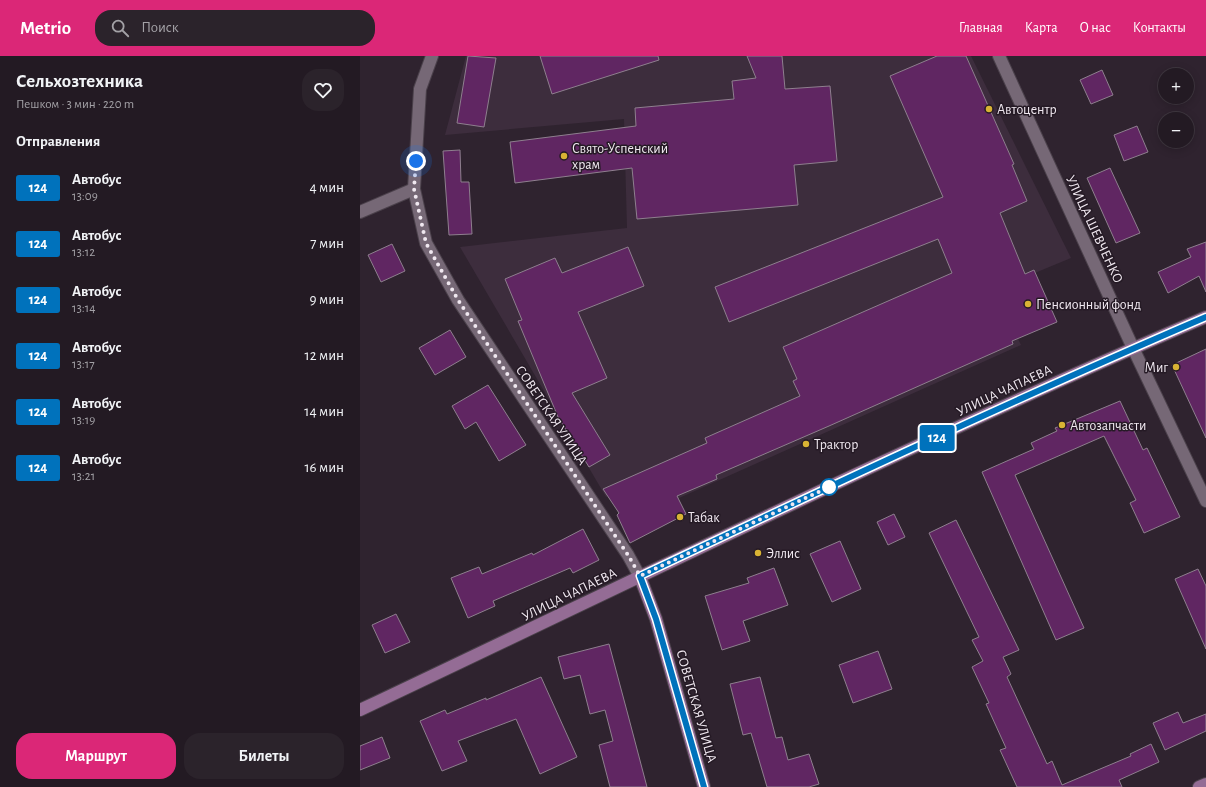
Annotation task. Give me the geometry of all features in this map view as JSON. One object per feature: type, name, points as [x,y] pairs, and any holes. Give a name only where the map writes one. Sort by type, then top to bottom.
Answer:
[{"type":"main road","name":"УЛИЦА ЧАПАЕВА","points":[[360,710],[801,500],[1133,348],[1206,317]]},
{"type":"main road","name":"СОВЕТСКАЯ УЛИЦА","points":[[640,576],[656,619],[704,787]]},
{"type":"main road","points":[[1199,787],[1206,784]]},
{"type":"street","name":"СОВЕТСКАЯ УЛИЦА","points":[[432,56],[420,89],[414,189],[426,243],[458,300],[628,555],[640,576]]},
{"type":"street","name":"УЛИЦА ШЕВЧЕНКО","points":[[1000,56],[1133,348],[1206,501]]},
{"type":"street","points":[[360,212],[414,189]]},
{"type":"shaded area","points":[[466,56],[971,56],[1071,258],[994,290],[1021,345],[659,507],[644,476],[606,497],[460,247],[627,228],[624,119],[445,135]]},
{"type":"building","points":[[468,56],[496,58],[484,127],[457,123]]},
{"type":"building","points":[[540,56],[658,56],[659,60],[552,94]]},
{"type":"building","points":[[747,56],[782,56],[785,89],[830,86],[837,161],[794,165],[798,205],[637,219],[632,168],[515,183],[510,142],[636,126],[635,108],[734,99],[732,81],[756,78]]},
{"type":"building","points":[[937,56],[966,56],[1014,164],[1012,165],[1027,201],[1000,213],[1025,274],[1034,270],[1057,322],[1012,341],[1013,344],[716,475],[717,479],[677,496],[686,514],[630,543],[617,515],[619,513],[603,489],[707,443],[705,438],[800,396],[793,381],[797,379],[783,347],[952,273],[938,239],[729,322],[715,287],[943,197],[890,76]]},
{"type":"building","points":[[1102,70],[1113,95],[1091,104],[1080,80]]},
{"type":"building","points":[[1137,126],[1148,152],[1124,161],[1114,135]]},
{"type":"building","points":[[460,150],[461,182],[469,182],[472,234],[449,235],[443,151]]},
{"type":"building","points":[[1110,168],[1140,233],[1116,243],[1087,178]]},
{"type":"building","points":[[1206,242],[1206,292],[1199,276],[1168,293],[1158,272],[1191,257],[1187,249]]},
{"type":"building","points":[[392,244],[405,271],[381,282],[368,255]]},
{"type":"building","points":[[628,247],[644,286],[578,312],[607,378],[572,393],[610,455],[589,467],[558,417],[518,321],[522,320],[505,279],[555,258],[562,273]]},
{"type":"building","points":[[450,330],[466,357],[435,375],[419,348]]},
{"type":"building","points":[[1206,349],[1206,438],[1172,365]]},
{"type":"building","points":[[488,385],[526,445],[499,461],[476,422],[465,429],[452,406]]},
{"type":"building","points":[[1120,401],[1143,450],[1147,448],[1180,517],[1144,533],[1130,503],[1136,500],[1104,436],[1015,475],[1084,628],[1056,640],[982,472],[1034,449],[1031,443],[1057,431],[1055,428]]},
{"type":"building","points":[[894,514],[905,537],[888,545],[877,522]]},
{"type":"building","points":[[956,520],[1019,650],[1003,657],[1011,674],[1007,677],[1047,764],[1052,761],[1062,785],[1131,756],[1130,754],[1151,744],[1159,762],[1119,780],[1122,787],[1017,787],[1000,750],[1006,748],[986,704],[989,703],[972,667],[983,661],[972,640],[979,637],[929,533]]},
{"type":"building","points":[[583,529],[599,560],[573,573],[570,568],[493,601],[495,606],[468,618],[451,578],[479,567],[482,574],[532,553],[533,555]]},
{"type":"building","points":[[840,541],[861,589],[832,602],[810,554]]},
{"type":"building","points":[[774,568],[788,605],[743,621],[750,641],[722,650],[705,596],[749,583],[747,578]]},
{"type":"building","points":[[1198,569],[1206,586],[1206,649],[1175,579]]},
{"type":"building","points":[[396,614],[410,642],[385,653],[372,625]]},
{"type":"building","points":[[609,644],[647,787],[610,787],[599,745],[613,741],[605,710],[590,714],[580,675],[564,679],[558,657]]},
{"type":"building","points":[[878,651],[892,689],[853,703],[839,665]]},
{"type":"building","points":[[541,677],[577,757],[540,774],[516,719],[458,741],[467,761],[442,771],[420,721],[445,710],[447,714],[486,698],[486,700]]},
{"type":"building","points":[[760,677],[776,738],[782,737],[788,760],[809,754],[819,784],[809,787],[767,787],[751,733],[743,735],[730,684]]},
{"type":"building","points":[[1178,712],[1183,723],[1206,714],[1206,731],[1165,750],[1153,723]]},
{"type":"building","points":[[382,737],[390,758],[360,770],[360,746]]},
{"type":"bus line","name":"124","points":[[704,787],[656,619],[640,576],[829,487],[1108,359],[1206,317]]},
{"type":"place","name":"Автоцентр","points":[[989,109]]},
{"type":"place","name":"Свято-Успенский храм","points":[[564,156]]},
{"type":"place","name":"Пенсионный фонд","points":[[1028,304]]},
{"type":"place","name":"Миг","points":[[1176,367]]},
{"type":"place","name":"Автозапчасти","points":[[1062,425]]},
{"type":"place","name":"Трактор","points":[[806,444]]},
{"type":"place","name":"Табак","points":[[680,517]]},
{"type":"place","name":"Эллис","points":[[758,553]]},
{"type":"route","points":[[416,161],[414,189],[426,243],[458,300],[628,555],[640,576],[829,487]]}]
